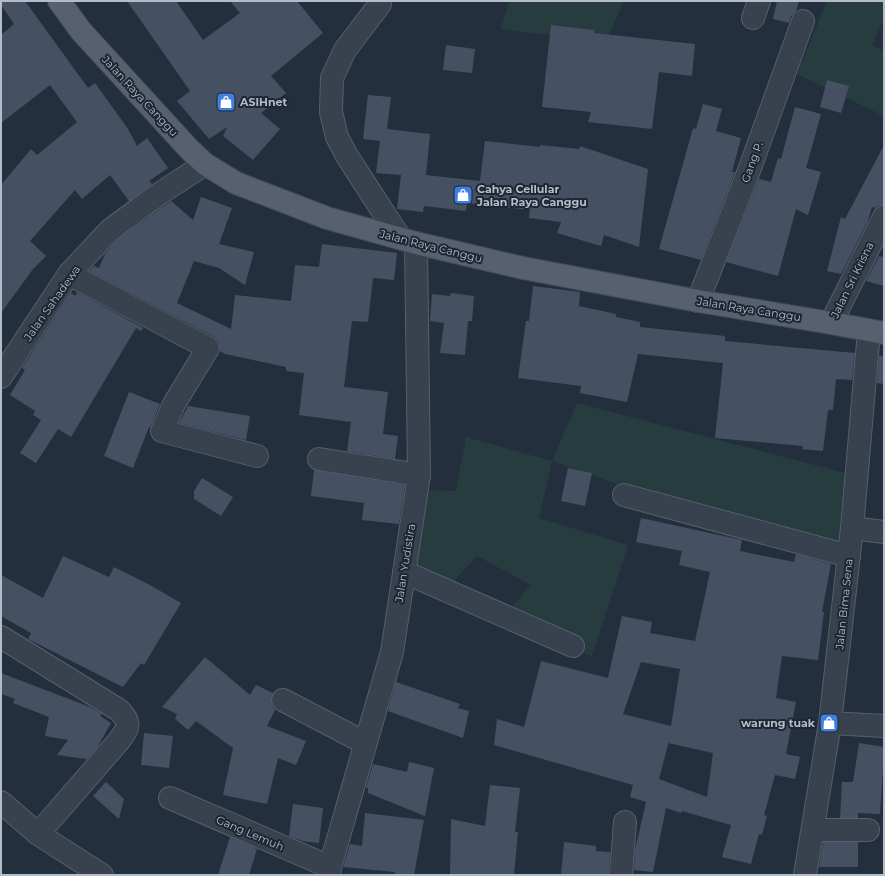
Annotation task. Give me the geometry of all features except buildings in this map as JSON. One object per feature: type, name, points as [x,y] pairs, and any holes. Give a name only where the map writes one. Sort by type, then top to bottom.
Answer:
[{"type":"main road","name":"Jalan Raya Canggu","points":[[59,1],[86,36],[205,164],[236,183],[269,197],[327,218],[408,241],[524,268],[698,301],[876,332]]},
{"type":"street","points":[[380,4],[346,50],[332,78],[331,112],[337,137],[347,156],[408,241]]},
{"type":"street","name":"Gang P.","points":[[698,301],[750,168],[803,21]]},
{"type":"street","name":"Jalan Sahadewa","points":[[1,377],[69,274],[110,230],[159,194],[205,164]]},
{"type":"street","name":"Jalan Sri Krisna","points":[[831,323],[884,217]]},
{"type":"street","name":"Jalan Yudistira","points":[[330,871],[392,652],[419,475],[408,241]]},
{"type":"street","points":[[69,274],[208,348],[174,404],[162,431],[257,456]]},
{"type":"street","name":"Jalan Bima Sena","points":[[805,875],[830,723],[876,332]]},
{"type":"street","points":[[319,459],[419,475]]},
{"type":"street","points":[[624,495],[849,556]]},
{"type":"street","points":[[852,528],[884,532]]},
{"type":"street","points":[[404,572],[573,646]]},
{"type":"street","points":[[1,638],[119,710],[128,719],[127,730],[118,742],[38,834]]},
{"type":"street","points":[[283,700],[365,743]]},
{"type":"street","points":[[830,723],[884,726]]},
{"type":"street","name":"Gang Lemuh","points":[[170,798],[330,871]]},
{"type":"street","points":[[1,802],[38,834],[102,875]]},
{"type":"street","points":[[621,875],[625,822]]},
{"type":"street","points":[[813,830],[868,830]]},
{"type":"green space","points":[[509,1],[624,1],[603,48],[548,35],[501,29]]},
{"type":"green space","points":[[827,1],[884,1],[884,18],[872,46],[884,50],[884,116],[797,74]]},
{"type":"green space","points":[[577,403],[857,476],[846,565],[552,461]]},
{"type":"green space","points":[[466,437],[552,461],[539,518],[628,545],[592,656],[502,618],[531,585],[477,556],[446,590],[402,571],[428,490],[456,491]]},
{"type":"place","name":"ASIHnet","points":[[226,102]]},
{"type":"place","name":"Cahya Cellular Jalan Raya Canggu","points":[[463,195]]},
{"type":"place","name":"warung tuak","points":[[829,723]]}]
